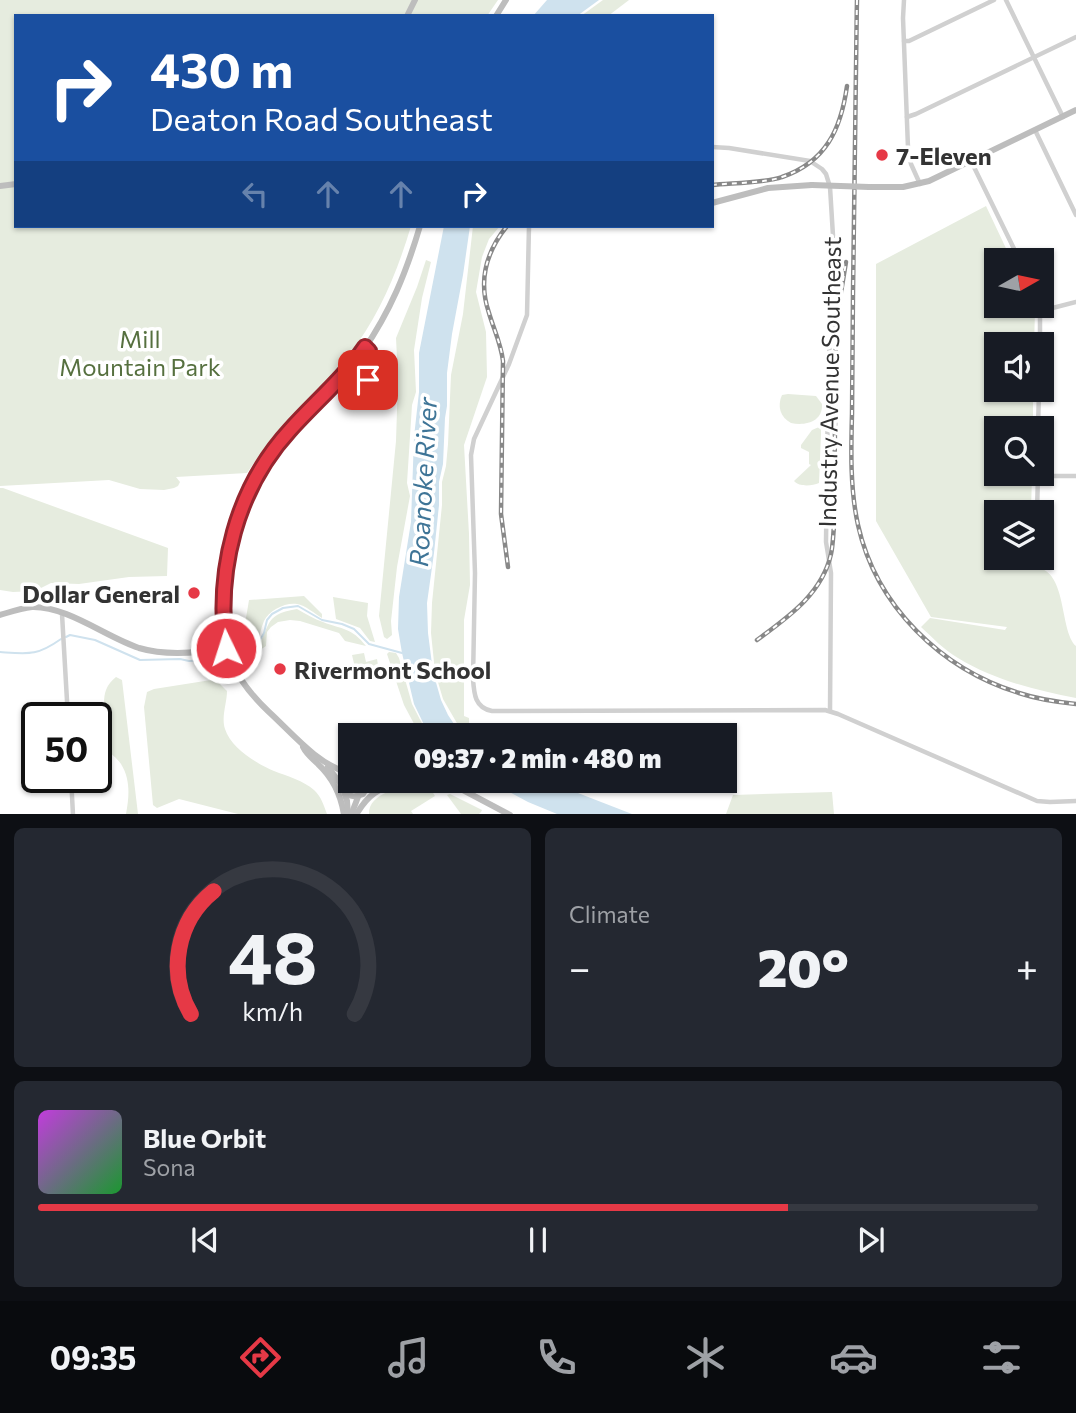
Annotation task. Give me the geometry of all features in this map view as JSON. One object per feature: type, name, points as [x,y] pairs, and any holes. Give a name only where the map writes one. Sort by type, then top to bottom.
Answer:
[{"type":"main road","points":[[714,202],[768,188],[812,185],[903,187],[920,184],[941,177],[1076,110]]},
{"type":"main road","points":[[338,770],[298,740],[248,691],[234,668],[226,648],[223,591],[227,560],[235,527],[249,491],[267,459],[276,445],[348,369],[365,347],[396,295],[410,262],[418,228]]},
{"type":"main road","points":[[0,615],[33,607],[50,609],[146,650],[188,652],[226,648]]},
{"type":"main road","points":[[298,740],[335,786],[348,814]]},
{"type":"main road","points":[[322,760],[338,781]]},
{"type":"main road","points":[[345,793],[348,814]]},
{"type":"main road","points":[[347,793],[358,797]]},
{"type":"main road","points":[[348,814],[363,793]]},
{"type":"main road","points":[[356,814],[374,793]]},
{"type":"main road","points":[[469,793],[510,814]]},
{"type":"street","points":[[904,0],[909,156],[920,184]]},
{"type":"street","points":[[904,41],[994,0]]},
{"type":"street","points":[[1006,0],[1063,117]]},
{"type":"street","points":[[907,117],[1076,37]]},
{"type":"street","points":[[1035,130],[1076,215]]},
{"type":"street","name":"Industry Avenue Southeast","points":[[714,147],[810,161],[826,174],[830,187],[833,248],[826,488],[826,542],[831,573],[830,711]]},
{"type":"street","points":[[971,161],[1014,248]]},
{"type":"street","points":[[529,228],[527,315],[509,364],[474,439],[471,455],[475,573],[474,693],[480,706],[492,711],[830,711],[1037,801],[1076,801]]},
{"type":"street","points":[[1054,306],[1076,302]]},
{"type":"street","points":[[365,347],[369,351],[365,377],[388,384]]},
{"type":"street","points":[[1054,476],[1076,477]]},
{"type":"street","points":[[62,614],[67,702]]},
{"type":"street","points":[[72,793],[73,814]]},
{"type":"green space","name":"Mill Mountain Park","points":[[0,0],[498,0],[488,14],[14,14],[14,228],[410,228],[386,294],[360,340],[338,369],[279,430],[247,473],[176,477],[180,482],[178,486],[164,490],[140,489],[109,480],[0,486]]},
{"type":"green space","points":[[603,0],[629,0],[611,14],[584,14]]},
{"type":"green space","points":[[986,206],[1006,248],[984,248],[984,318],[1035,318],[1034,332],[984,332],[984,402],[1033,402],[1033,416],[984,416],[984,486],[1032,486],[1031,500],[984,500],[984,570],[1043,570],[1051,576],[1061,599],[1070,638],[1076,646],[1076,698],[1030,688],[972,666],[948,651],[921,627],[930,618],[1005,630],[1007,627],[931,617],[876,521],[876,264]]},
{"type":"green space","points":[[473,228],[498,228],[489,239],[482,257],[476,292],[486,332],[487,377],[464,445],[470,585],[464,620],[464,716],[469,718],[469,723],[457,723],[443,699],[435,672],[431,633],[442,482],[448,444],[451,375],[463,314]]},
{"type":"green space","points":[[426,260],[431,262],[414,350],[416,392],[412,405],[407,483],[410,496],[397,567],[392,635],[387,639],[384,637],[379,616],[396,441],[396,338]]},
{"type":"green space","points":[[782,395],[816,396],[822,404],[820,415],[807,423],[787,421],[780,411],[780,403]]},
{"type":"green space","points":[[819,427],[819,483],[799,484],[794,481],[811,465],[809,452],[801,448],[801,445],[812,430]]},
{"type":"green space","points":[[0,488],[168,548],[167,576],[129,577],[79,584],[51,583],[35,591],[0,590]]},
{"type":"green space","points":[[304,596],[322,614],[322,618],[300,605],[288,604],[266,617],[257,642],[254,642],[254,630],[244,630],[249,600]]},
{"type":"green space","points":[[333,597],[368,603],[367,616],[375,642],[370,641],[360,628],[336,619]]},
{"type":"green space","points":[[297,609],[351,632],[366,646],[345,641],[339,633],[290,620],[278,622],[271,627],[267,632],[266,646],[252,653],[272,619]]},
{"type":"green space","points":[[364,653],[366,662],[377,659],[379,671],[357,676],[352,655]]},
{"type":"green space","points":[[396,653],[399,658],[412,704],[422,723],[414,723],[404,705],[387,654]]},
{"type":"green space","points":[[116,677],[122,680],[138,814],[126,814],[128,783],[124,770],[112,755],[112,702],[104,702],[104,696]]},
{"type":"green space","points":[[211,680],[218,682],[227,691],[224,724],[233,743],[260,764],[314,790],[327,814],[238,814],[179,799],[157,808],[153,805],[144,707],[147,692]]},
{"type":"green space","points":[[832,792],[834,814],[726,814],[733,795]]},
{"type":"green space","points":[[386,793],[433,793],[435,796],[411,811],[413,814],[369,814],[370,807]]},
{"type":"green space","points":[[450,794],[482,810],[481,812],[461,814],[447,795]]},
{"type":"water","points":[[547,0],[599,0],[580,14],[535,14]]},
{"type":"water","name":"Roanoke River","points":[[444,228],[470,228],[447,373],[443,464],[427,603],[433,672],[441,700],[453,723],[423,723],[414,704],[398,629],[399,597],[411,522],[414,437],[419,392],[419,353]]},
{"type":"water","points":[[511,793],[578,793],[632,814],[557,814]]},
{"type":"waterway","points":[[236,659],[251,651],[259,642],[272,614],[283,608],[298,606],[322,620],[354,629],[369,644],[402,653]]},
{"type":"waterway","points":[[66,637],[70,635],[95,640],[140,660],[217,660]]},
{"type":"waterway","points":[[0,652],[32,653],[61,639]]},
{"type":"waterway","points":[[221,660],[226,660]]},
{"type":"railway","points":[[857,0],[851,455],[855,511],[867,554],[896,607],[939,651],[990,682],[1033,697],[1076,704]]},
{"type":"railway","points":[[714,185],[775,179],[797,171],[810,162],[829,142],[835,130],[847,86]]},
{"type":"railway","points":[[506,228],[489,257],[484,290],[503,361],[501,514],[508,567]]},
{"type":"railway","points":[[757,640],[792,613],[812,593],[827,568],[831,554],[834,526],[836,323],[846,262]]},
{"type":"place","name":"7-Eleven","points":[[882,155]]},
{"type":"place","name":"Dollar General","points":[[194,593]]},
{"type":"place","name":"Rivermont School","points":[[280,669]]},
{"type":"route","points":[[226,648],[223,591],[227,560],[240,511],[249,491],[276,445],[348,369],[365,347],[369,351],[364,370],[368,380]]}]
